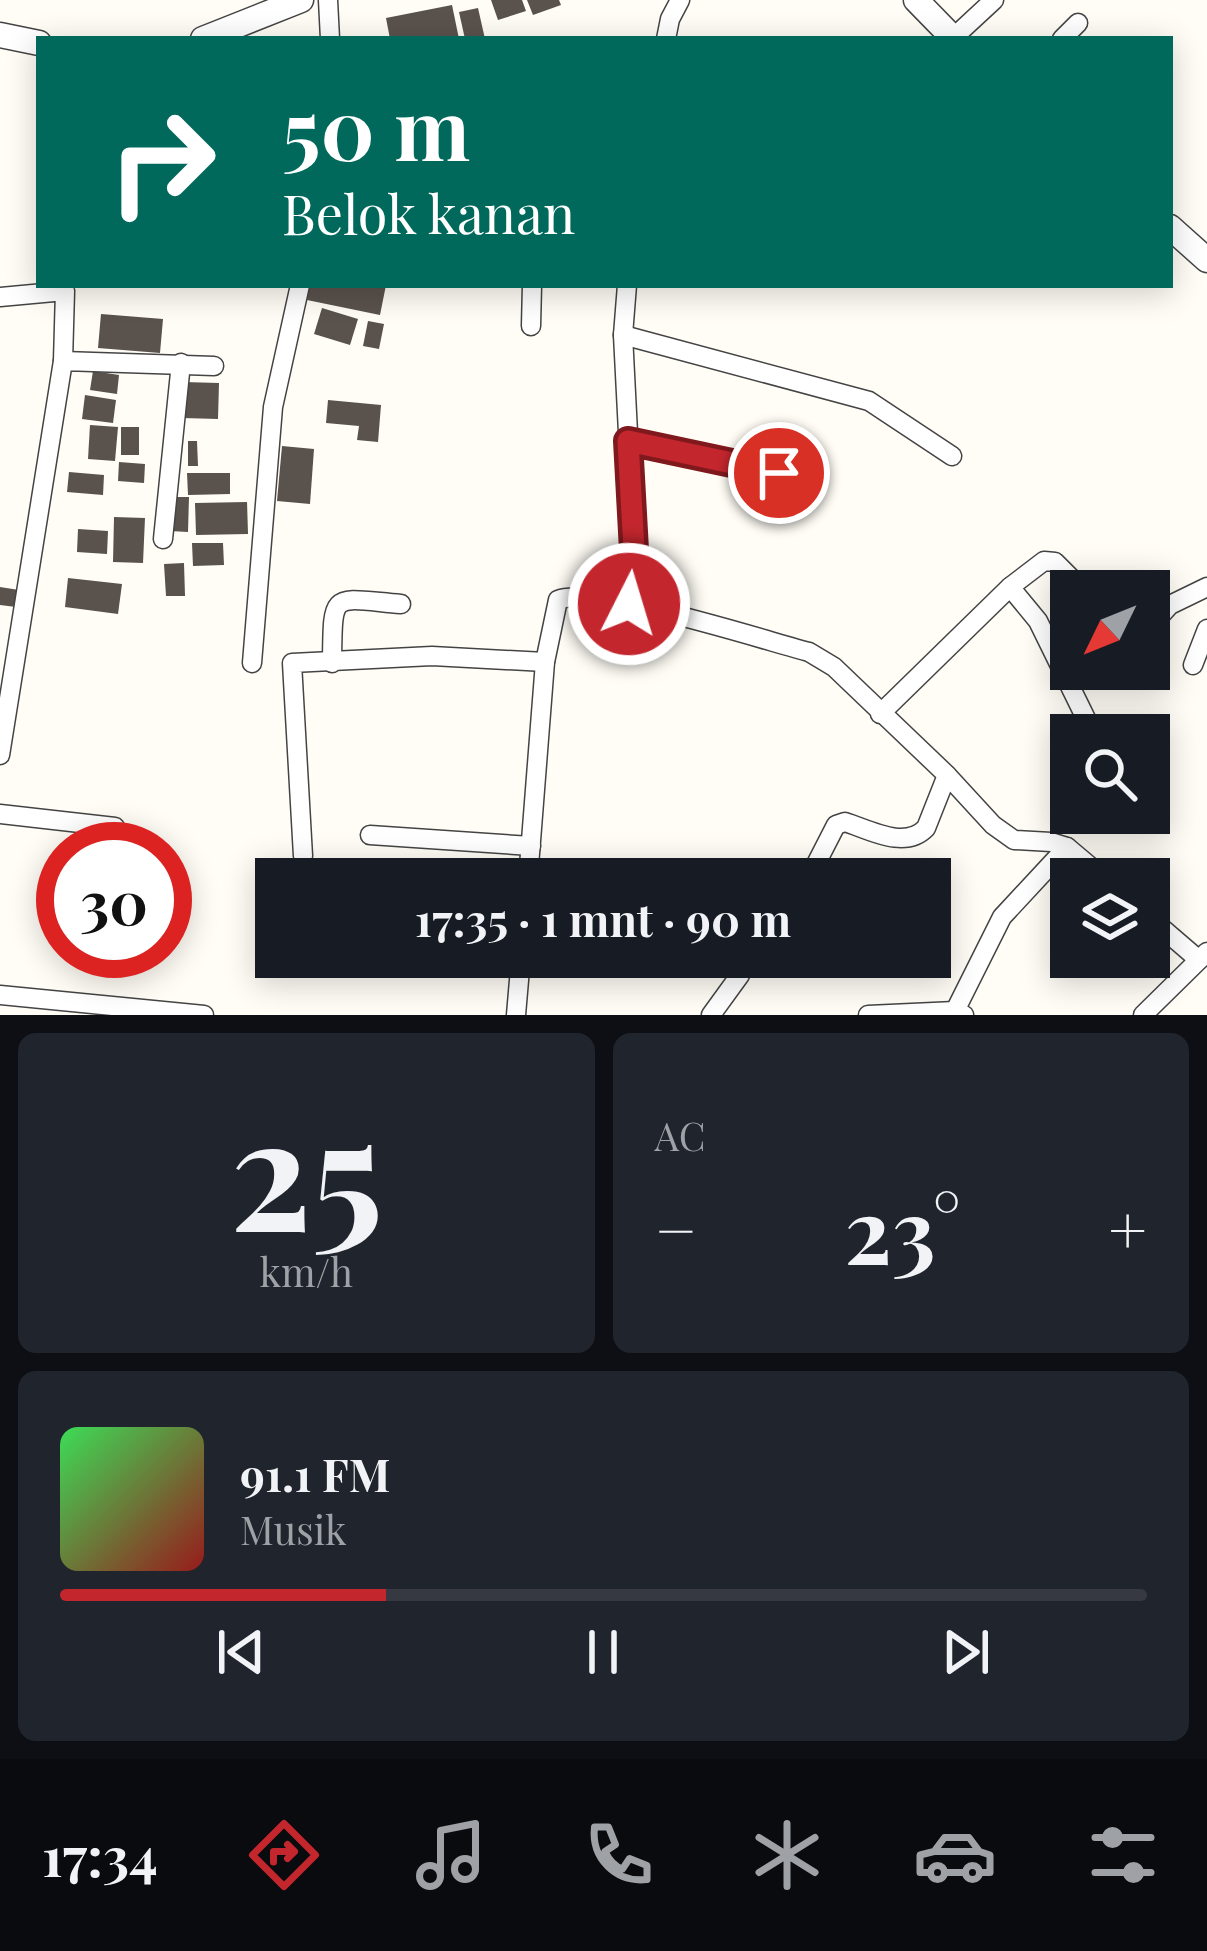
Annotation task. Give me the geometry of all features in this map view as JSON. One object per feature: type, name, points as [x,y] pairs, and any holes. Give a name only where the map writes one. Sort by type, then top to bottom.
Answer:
[{"type":"street","points":[[211,36],[301,0]]},
{"type":"street","points":[[328,0],[330,36]]},
{"type":"street","points":[[667,36],[680,0]]},
{"type":"street","points":[[916,0],[951,36]]},
{"type":"street","points":[[957,36],[994,0]]},
{"type":"street","points":[[1065,36],[1078,23]]},
{"type":"street","points":[[0,34],[36,42]]},
{"type":"street","points":[[1173,229],[1205,254]]},
{"type":"street","points":[[0,297],[66,288],[63,361],[0,754]]},
{"type":"street","points":[[252,663],[273,407],[299,288]]},
{"type":"street","points":[[531,326],[532,288]]},
{"type":"street","points":[[627,288],[622,335],[634,550],[629,604]]},
{"type":"street","points":[[622,335],[869,401],[952,456]]},
{"type":"street","points":[[63,361],[214,366]]},
{"type":"street","points":[[163,539],[181,363]]},
{"type":"street","points":[[628,441],[779,473]]},
{"type":"street","points":[[880,714],[1010,587],[1044,562],[1064,570]]},
{"type":"street","points":[[1010,587],[1038,621],[1084,714]]},
{"type":"street","points":[[1170,605],[1207,587]]},
{"type":"street","points":[[530,858],[545,662],[555,609],[560,598],[570,596],[629,604],[809,652],[834,667],[993,825],[1014,840],[1051,842],[1080,858]]},
{"type":"street","points":[[332,663],[337,604],[347,599],[401,604]]},
{"type":"street","points":[[1192,665],[1207,629]]},
{"type":"street","points":[[303,856],[292,663],[432,656],[545,662]]},
{"type":"street","points":[[818,858],[836,825],[845,822],[904,840],[920,835],[947,775]]},
{"type":"street","points":[[0,814],[71,822]]},
{"type":"street","points":[[370,835],[531,847]]},
{"type":"street","points":[[868,1015],[959,1013],[1002,916],[1067,847]]},
{"type":"street","points":[[1142,1015],[1203,956],[1170,932]]},
{"type":"street","points":[[516,1015],[519,978]]},
{"type":"street","points":[[711,1015],[738,978]]},
{"type":"street","points":[[0,995],[203,1015]]},
{"type":"building","points":[[491,0],[522,0],[526,11],[498,20]]},
{"type":"building","points":[[527,0],[559,0],[561,5],[533,15]]},
{"type":"building","points":[[452,5],[458,36],[389,36],[386,18]]},
{"type":"building","points":[[478,8],[484,36],[464,36],[459,12]]},
{"type":"building","points":[[309,288],[385,288],[380,315],[307,300]]},
{"type":"building","points":[[322,308],[358,319],[350,345],[314,334]]},
{"type":"building","points":[[101,314],[163,319],[160,353],[98,348]]},
{"type":"building","points":[[368,321],[384,324],[379,349],[363,346]]},
{"type":"building","points":[[93,371],[119,375],[117,394],[90,390]]},
{"type":"building","points":[[183,382],[219,383],[218,419],[182,418]]},
{"type":"building","points":[[85,395],[116,400],[113,423],[82,419]]},
{"type":"building","points":[[328,400],[381,405],[378,442],[357,440],[359,426],[326,423]]},
{"type":"building","points":[[90,425],[118,427],[115,461],[88,459]]},
{"type":"building","points":[[121,427],[139,427],[139,455],[121,455]]},
{"type":"building","points":[[188,441],[197,441],[198,466],[188,466]]},
{"type":"building","points":[[282,446],[314,449],[310,504],[277,501]]},
{"type":"building","points":[[119,462],[145,464],[144,483],[118,481]]},
{"type":"building","points":[[69,472],[104,475],[103,495],[67,492]]},
{"type":"building","points":[[187,473],[230,473],[230,494],[188,495]]},
{"type":"building","points":[[171,497],[189,497],[188,532],[170,531]]},
{"type":"building","points":[[247,502],[248,534],[196,535],[195,503]]},
{"type":"building","points":[[114,517],[145,518],[143,563],[113,562]]},
{"type":"building","points":[[78,529],[108,531],[107,554],[77,552]]},
{"type":"building","points":[[192,543],[223,543],[224,565],[193,566]]},
{"type":"building","points":[[184,563],[185,596],[166,596],[164,564]]},
{"type":"building","points":[[68,578],[122,584],[118,614],[65,607]]},
{"type":"building","points":[[0,587],[19,590],[16,607],[0,605]]},
{"type":"route","points":[[629,604],[634,550],[628,441],[779,473]]}]
